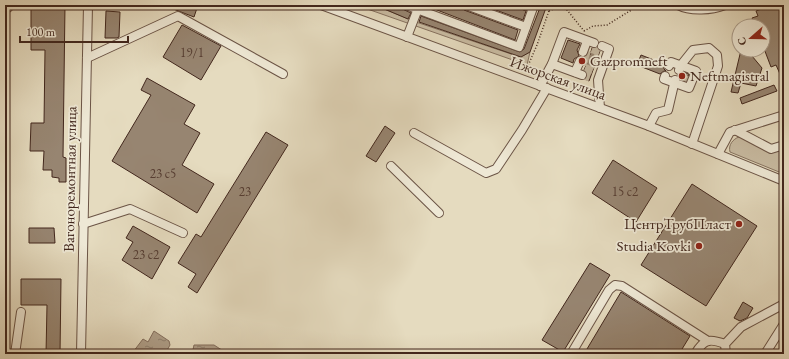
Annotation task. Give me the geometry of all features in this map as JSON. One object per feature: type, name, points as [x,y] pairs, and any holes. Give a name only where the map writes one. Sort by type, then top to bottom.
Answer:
[{"type":"street","points":[[5,10],[9,7],[9,5]]},
{"type":"street","name":"Вагоноремонтная улица","points":[[81,354],[88,5]]},
{"type":"street","name":"Ижорская улица","points":[[321,5],[649,126],[784,181]]},
{"type":"street","points":[[406,5],[418,7],[519,47],[533,7],[524,5]]},
{"type":"street","points":[[466,5],[526,27]]},
{"type":"street","points":[[678,5],[683,8],[719,8],[725,5]]},
{"type":"street","points":[[407,37],[418,7]]},
{"type":"street","points":[[87,58],[178,16],[283,74]]},
{"type":"street","points":[[414,133],[486,173],[492,171],[496,169],[522,130],[543,87],[564,32],[588,46]]},
{"type":"street","points":[[680,68],[693,50],[709,48],[717,55],[718,66],[692,144]]},
{"type":"street","points":[[665,76],[664,78],[683,84],[689,88],[696,71],[688,71],[671,62],[669,66]]},
{"type":"street","points":[[552,64],[593,66],[600,108]]},
{"type":"street","points":[[649,126],[656,113],[668,110],[675,81]]},
{"type":"street","points":[[718,154],[730,132],[784,114]]},
{"type":"street","points":[[735,130],[771,149],[784,145]]},
{"type":"street","points":[[391,166],[439,213]]},
{"type":"street","points":[[83,224],[130,209],[183,233]]},
{"type":"street","points":[[571,354],[609,290],[615,285],[622,286],[708,341]]},
{"type":"street","points":[[726,354],[726,344],[741,326],[784,304]]},
{"type":"street","points":[[15,354],[21,312]]},
{"type":"street","points":[[765,354],[784,324]]},
{"type":"street","points":[[695,354],[702,343],[708,341],[726,344]]},
{"type":"path","points":[[527,68],[551,5]]},
{"type":"path","points":[[549,11],[562,5],[584,31],[593,26],[607,25],[633,9],[667,5]]},
{"type":"shaded area","points":[[356,5],[374,5],[416,22],[520,57],[530,52],[527,65]]},
{"type":"shaded area","points":[[739,137],[784,148],[784,174],[730,152],[732,143]]},
{"type":"water","points":[[154,331],[169,341],[170,345],[165,354],[135,354],[133,352],[143,339],[148,342]]},
{"type":"water","points":[[194,345],[214,345],[228,354],[192,354]]},
{"type":"building","points":[[31,5],[65,5],[63,157],[66,158],[66,182],[59,182],[59,178],[52,177],[52,170],[43,170],[44,151],[30,151],[31,123],[44,123],[45,50],[31,50]]},
{"type":"building","points":[[163,5],[198,5],[194,17]]},
{"type":"building","points":[[375,5],[394,5],[411,13],[408,19]]},
{"type":"building","points":[[424,5],[461,5],[464,10],[518,30],[515,40]]},
{"type":"building","points":[[482,5],[512,5],[526,11],[523,20]]},
{"type":"building","points":[[541,5],[547,5],[530,52],[521,57],[419,22],[421,16],[520,52],[524,49]]},
{"type":"building","points":[[773,5],[784,5],[784,83],[776,65],[771,67],[768,58],[771,58],[771,18],[752,18],[758,16],[756,11]]},
{"type":"building","points":[[106,11],[120,12],[119,37],[117,38],[105,38]]},
{"type":"building","points":[[182,25],[221,46],[201,80],[163,57]]},
{"type":"building","points":[[568,40],[580,44],[577,50],[579,56],[574,59],[573,63],[561,58]]},
{"type":"building","points":[[592,48],[597,48],[600,51],[589,81],[585,79],[587,74],[584,70],[587,63],[585,63],[584,57],[588,54],[590,55]]},
{"type":"building","points":[[641,55],[664,64],[664,69],[666,71],[660,74],[637,65]]},
{"type":"building","points":[[739,58],[754,58],[762,68],[756,86],[741,83],[738,93],[731,92]]},
{"type":"building","points":[[684,72],[689,74],[686,81],[680,79],[677,75]]},
{"type":"building","points":[[147,78],[195,105],[184,124],[200,133],[182,165],[214,184],[197,213],[112,161],[151,95],[141,90]]},
{"type":"building","points":[[774,85],[777,91],[742,104],[740,98]]},
{"type":"building","points":[[385,126],[395,133],[376,162],[366,156]]},
{"type":"building","points":[[266,132],[288,145],[197,293],[188,287],[196,274],[178,263],[196,234],[201,237]]},
{"type":"building","points":[[613,160],[657,188],[636,222],[592,193]]},
{"type":"building","points":[[692,184],[757,226],[706,306],[641,265]]},
{"type":"building","points":[[133,226],[170,247],[152,279],[122,260],[133,242],[126,238]]},
{"type":"building","points":[[29,228],[54,228],[55,243],[29,243]]},
{"type":"building","points":[[590,263],[610,275],[563,352],[542,340]]},
{"type":"building","points":[[21,279],[61,279],[60,354],[46,354],[47,305],[21,305]]},
{"type":"building","points":[[621,292],[690,336],[679,354],[584,354]]},
{"type":"building","points":[[743,302],[753,308],[747,318],[740,321],[734,318]]},
{"type":"tunnel","points":[[592,49],[600,52]]},
{"type":"tunnel","points":[[582,53],[597,59]]},
{"type":"tunnel","points":[[580,60],[595,65]]},
{"type":"tunnel","points":[[585,68],[593,71]]},
{"type":"tunnel","points":[[683,83],[687,73]]},
{"type":"tunnel","points":[[582,75],[591,78]]},
{"type":"place","name":"Gazpromneft","points":[[582,61]]},
{"type":"place","name":"Neftmagistral","points":[[682,76]]},
{"type":"place","name":"ЦентрТрубПласт","points":[[739,224]]},
{"type":"place","name":"Studia Kovki","points":[[699,246]]}]
